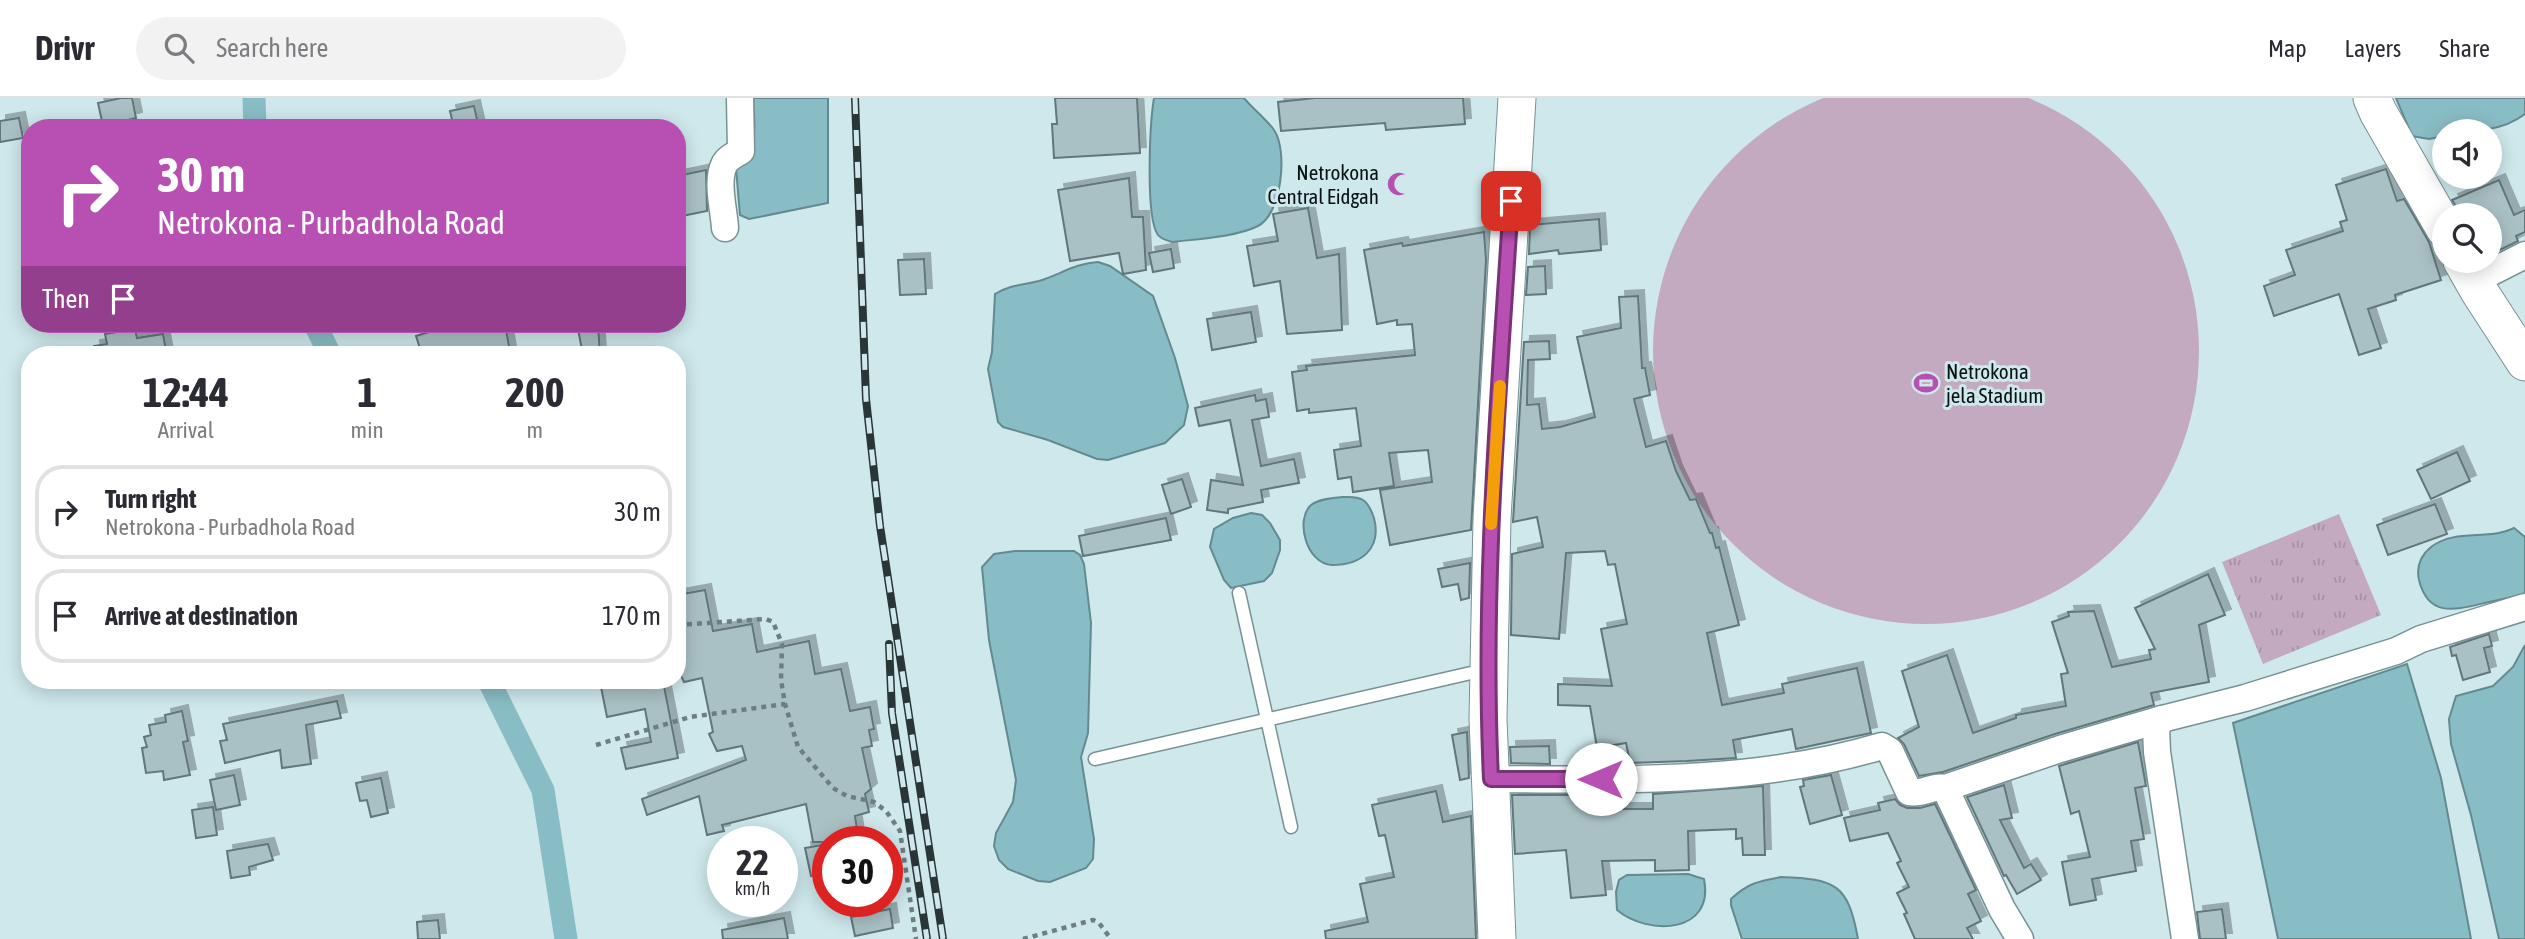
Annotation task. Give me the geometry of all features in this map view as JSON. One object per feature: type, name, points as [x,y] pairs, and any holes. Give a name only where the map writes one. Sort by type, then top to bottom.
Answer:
[{"type":"main road","points":[[1497,939],[1488,719],[1492,518],[1517,98]]},
{"type":"main road","points":[[2372,98],[2432,206]]},
{"type":"main road","points":[[2469,273],[2525,362]]},
{"type":"street","points":[[725,228],[721,176],[723,165],[741,151],[740,98]]},
{"type":"street","points":[[2502,261],[2525,255]]},
{"type":"street","points":[[1491,779],[1668,779],[1724,775],[1796,766],[1882,746],[1890,751],[1909,792],[1922,793],[1938,787],[1945,788],[2060,749],[2258,694],[2525,607]]},
{"type":"street","points":[[2162,719],[2156,728],[2157,752],[2185,939]]},
{"type":"street","points":[[1945,788],[2002,909],[2020,939]]},
{"type":"lane","points":[[1239,593],[1291,827]]},
{"type":"lane","points":[[1095,759],[1471,673]]},
{"type":"path","points":[[686,624],[757,619],[773,622],[782,643],[781,680],[798,747],[832,788],[847,796],[874,803],[886,811],[900,831],[916,939]]},
{"type":"path","points":[[596,745],[690,717],[785,704]]},
{"type":"path","points":[[1023,939],[1093,920],[1099,923],[1111,939]]},
{"type":"green space","name":"Netrokona jela Stadium","points":[[1926,78],[1979,83],[2030,99],[2078,124],[2119,158],[2153,199],[2178,247],[2194,298],[2199,351],[2194,404],[2178,455],[2153,503],[2119,544],[2078,578],[2030,603],[1979,619],[1926,624],[1873,619],[1822,603],[1774,578],[1733,544],[1699,503],[1674,455],[1658,404],[1653,351],[1658,298],[1674,247],[1699,199],[1733,158],[1774,124],[1822,99],[1873,83]]},
{"type":"green space","points":[[2339,514],[2381,615],[2263,664],[2222,562]]},
{"type":"water","points":[[753,98],[828,98],[828,203],[749,219],[740,215],[736,168],[749,150],[754,135]]},
{"type":"water","points":[[1154,98],[1244,98],[1274,130],[1281,152],[1280,181],[1273,209],[1258,226],[1239,233],[1172,242],[1158,235],[1151,209],[1150,190]]},
{"type":"water","points":[[2396,98],[2525,98],[2525,114],[2506,124],[2502,125],[2502,119],[2432,119],[2432,138],[2412,136]]},
{"type":"water","points":[[1098,262],[1110,266],[1153,296],[1175,358],[1188,406],[1184,425],[1165,443],[1108,460],[1097,459],[1048,440],[1003,427],[998,422],[988,369],[992,352],[995,294]]},
{"type":"water","points":[[1342,497],[1358,498],[1367,504],[1374,518],[1375,538],[1367,553],[1360,558],[1332,565],[1323,563],[1310,549],[1304,520],[1306,512],[1314,503]]},
{"type":"water","points":[[1251,513],[1262,515],[1270,523],[1280,540],[1280,550],[1272,573],[1264,581],[1231,588],[1224,580],[1210,547],[1214,529],[1233,518]]},
{"type":"water","points":[[2514,528],[2525,537],[2525,593],[2456,609],[2446,609],[2430,601],[2424,593],[2418,570],[2424,554],[2431,547],[2451,538],[2494,534]]},
{"type":"water","points":[[1015,551],[1074,551],[1080,555],[1084,564],[1091,623],[1088,733],[1081,757],[1094,839],[1093,859],[1086,868],[1050,882],[1038,881],[1008,869],[999,860],[994,846],[996,833],[1013,802],[1016,780],[989,640],[982,567],[994,554]]},
{"type":"water","points":[[2525,645],[2525,939],[2499,939],[2471,815],[2451,744],[2449,719],[2456,696],[2493,686],[2513,667]]},
{"type":"water","points":[[2407,664],[2441,778],[2471,939],[2278,939],[2233,723]]},
{"type":"water","points":[[1688,874],[1704,879],[1705,897],[1699,911],[1689,920],[1676,925],[1645,924],[1617,910],[1616,892],[1619,880],[1627,875]]},
{"type":"water","points":[[1781,877],[1815,880],[1836,888],[1849,906],[1858,939],[1742,939],[1731,899],[1754,884]]},
{"type":"building","points":[[132,98],[136,118],[101,119],[98,103]]},
{"type":"building","points":[[1055,98],[1137,98],[1140,153],[1054,158],[1052,124],[1057,124]]},
{"type":"building","points":[[1315,98],[1463,98],[1465,124],[1386,130],[1385,123],[1281,131],[1278,102]]},
{"type":"building","points":[[474,106],[477,119],[452,119],[450,111]]},
{"type":"building","points":[[19,118],[21,138],[0,142],[0,121]]},
{"type":"building","points":[[2386,169],[2397,201],[2404,199],[2429,242],[2432,273],[2439,273],[2441,280],[2395,295],[2396,300],[2368,309],[2381,348],[2359,355],[2339,294],[2274,316],[2264,286],[2295,275],[2286,250],[2343,231],[2340,222],[2347,220],[2336,185]]},
{"type":"building","points":[[706,170],[707,211],[686,215],[686,174]]},
{"type":"building","points":[[1129,178],[1132,217],[1143,217],[1146,270],[1123,274],[1119,253],[1070,261],[1058,190]]},
{"type":"building","points":[[2502,187],[2514,215],[2525,210],[2525,232],[2516,236],[2518,241],[2502,249],[2502,203],[2454,203],[2452,200],[2478,189]]},
{"type":"building","points":[[1308,208],[1317,258],[1339,254],[1342,330],[1287,334],[1280,281],[1254,286],[1247,246],[1278,241],[1273,214]]},
{"type":"building","points":[[1599,219],[1601,250],[1559,254],[1558,250],[1529,254],[1530,225]]},
{"type":"building","points":[[1484,232],[1486,260],[1471,530],[1390,545],[1380,490],[1432,482],[1428,450],[1389,453],[1394,486],[1353,492],[1351,477],[1338,479],[1334,450],[1361,446],[1356,408],[1309,413],[1309,409],[1297,411],[1292,372],[1307,370],[1306,366],[1415,355],[1412,324],[1397,325],[1397,320],[1377,324],[1364,250]]},
{"type":"building","points":[[1171,249],[1174,268],[1153,272],[1149,253]]},
{"type":"building","points":[[924,259],[926,294],[900,295],[898,260]]},
{"type":"building","points":[[1545,266],[1546,294],[1526,295],[1528,267]]},
{"type":"building","points":[[1638,296],[1642,368],[1645,368],[1650,395],[1634,399],[1646,447],[1666,441],[1690,500],[1696,499],[1716,548],[1719,547],[1739,625],[1707,633],[1722,705],[1784,693],[1782,684],[1857,668],[1871,733],[1796,749],[1792,729],[1733,740],[1736,758],[1687,761],[1630,763],[1626,743],[1597,748],[1590,706],[1558,705],[1558,684],[1612,686],[1601,629],[1627,624],[1615,564],[1608,565],[1605,551],[1566,553],[1559,639],[1511,635],[1512,554],[1543,547],[1537,517],[1513,522],[1524,342],[1549,341],[1550,359],[1528,360],[1527,405],[1539,404],[1542,429],[1595,417],[1577,337],[1621,328],[1619,297]]},
{"type":"building","points":[[1251,312],[1256,342],[1212,350],[1207,319]]},
{"type":"building","points":[[136,333],[137,338],[163,334],[165,346],[94,346],[107,344],[105,334]]},
{"type":"building","points":[[426,333],[507,333],[509,346],[419,346],[416,336]]},
{"type":"building","points":[[579,333],[599,333],[599,346],[581,346]]},
{"type":"building","points":[[1255,395],[1256,401],[1266,399],[1269,417],[1252,420],[1261,466],[1294,459],[1299,483],[1261,490],[1263,502],[1228,509],[1228,513],[1207,510],[1211,480],[1243,485],[1230,420],[1199,426],[1195,408]]},
{"type":"building","points":[[2457,452],[2470,481],[2431,499],[2417,470]]},
{"type":"building","points":[[1182,479],[1191,507],[1171,514],[1162,485]]},
{"type":"building","points":[[2435,504],[2447,534],[2388,555],[2377,525]]},
{"type":"building","points":[[1166,518],[1171,540],[1083,556],[1079,536]]},
{"type":"building","points":[[1470,563],[1469,598],[1461,600],[1458,584],[1442,587],[1438,569]]},
{"type":"building","points":[[2208,574],[2225,615],[2199,625],[2209,682],[2151,693],[2154,705],[2055,734],[1943,772],[1919,776],[1904,744],[1898,738],[1919,727],[1902,671],[1947,655],[1973,733],[2016,718],[2016,715],[2066,706],[2061,674],[2068,673],[2052,622],[2069,616],[2068,612],[2094,611],[2112,667],[2151,659],[2149,650],[2155,649],[2135,608]]},
{"type":"building","points":[[705,590],[713,631],[752,624],[757,652],[809,641],[815,674],[841,669],[850,711],[870,707],[874,729],[869,730],[872,746],[862,748],[871,789],[865,794],[869,812],[855,816],[856,826],[812,826],[812,837],[806,804],[722,826],[707,826],[707,835],[699,796],[647,815],[642,799],[746,760],[742,746],[717,751],[709,734],[713,732],[702,678],[686,682],[686,593]]},
{"type":"building","points":[[2489,634],[2492,646],[2484,648],[2490,672],[2463,680],[2456,655],[2452,656],[2450,647]]},
{"type":"building","points":[[601,689],[665,689],[678,758],[626,769],[621,748],[651,742],[645,709],[607,717]]},
{"type":"building","points":[[337,701],[341,718],[306,725],[311,764],[282,768],[280,750],[225,763],[220,741],[227,740],[223,724]]},
{"type":"building","points":[[182,711],[188,741],[183,742],[190,775],[164,780],[163,771],[146,773],[142,748],[147,747],[144,737],[151,735],[149,725],[166,722],[165,715]]},
{"type":"building","points":[[1467,732],[1469,778],[1460,780],[1452,735]]},
{"type":"building","points":[[2138,742],[2146,786],[2135,788],[2144,839],[2131,841],[2136,871],[2092,879],[2096,900],[2070,905],[2062,862],[2090,857],[2079,811],[2071,814],[2059,766]]},
{"type":"building","points":[[1549,746],[1550,764],[1511,763],[1510,747]]},
{"type":"building","points":[[234,775],[240,805],[216,810],[210,780]]},
{"type":"building","points":[[1831,775],[1842,815],[1810,824],[1800,787],[1804,786],[1803,780]]},
{"type":"building","points":[[381,778],[388,813],[371,817],[367,800],[360,801],[356,783]]},
{"type":"building","points":[[2004,785],[2012,818],[2000,820],[2024,868],[2031,864],[2041,880],[2017,894],[2006,875],[2004,876],[1967,797]]},
{"type":"building","points":[[1763,786],[1765,855],[1743,855],[1742,838],[1736,839],[1736,829],[1688,831],[1689,870],[1655,871],[1655,860],[1602,861],[1606,895],[1571,898],[1566,850],[1515,854],[1512,795],[1592,795],[1594,809],[1653,809],[1653,794]]},
{"type":"building","points":[[1436,791],[1443,822],[1471,816],[1476,939],[1326,939],[1325,931],[1368,922],[1360,884],[1394,877],[1385,835],[1379,836],[1372,805]]},
{"type":"building","points":[[1895,799],[1907,808],[1935,804],[1976,890],[1968,894],[1981,921],[1967,928],[1973,939],[1915,939],[1897,893],[1909,887],[1897,863],[1901,861],[1888,833],[1850,841],[1844,818],[1880,810],[1878,803]]},
{"type":"building","points":[[213,807],[217,835],[196,838],[192,810]]},
{"type":"building","points":[[268,844],[273,860],[249,867],[250,875],[231,878],[227,851]]},
{"type":"building","points":[[812,847],[812,876],[811,876],[805,848]]},
{"type":"building","points":[[2222,909],[2226,939],[2200,939],[2197,912]]},
{"type":"building","points":[[851,917],[891,917],[893,928],[855,936]]},
{"type":"building","points":[[784,918],[788,939],[723,939],[722,930]]},
{"type":"building","points":[[438,920],[440,939],[418,939],[417,922]]},
{"type":"waterway","points":[[254,98],[255,119]]},
{"type":"waterway","points":[[319,333],[326,346]]},
{"type":"waterway","points":[[493,689],[543,790],[566,939]]},
{"type":"railway","points":[[855,98],[866,399],[880,526],[943,939]]},
{"type":"railway","points":[[889,644],[892,713],[927,939]]},
{"type":"slow traffic","points":[[1491,524],[1500,386]]},
{"type":"place","name":"Netrokona Central Eidgah","points":[[1399,184]]},
{"type":"place","name":"Netrokona jela Stadium","points":[[1926,383]]},
{"type":"route","points":[[1511,201],[1492,518],[1488,719],[1491,779],[1601,779]]}]
